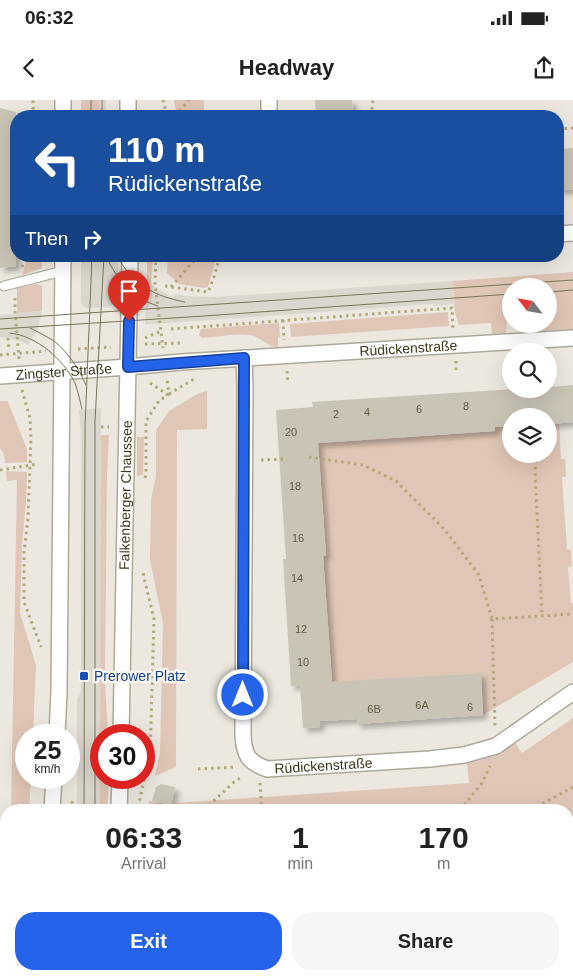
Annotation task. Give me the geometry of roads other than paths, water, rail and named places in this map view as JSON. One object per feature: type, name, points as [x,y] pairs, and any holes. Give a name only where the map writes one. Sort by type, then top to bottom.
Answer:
[{"type":"street","name":"Falkenberger Chaussee","points":[[121,724],[130,262]]},
{"type":"street","points":[[58,724],[63,264]]},
{"type":"street","name":"Rüdickenstraße","points":[[128,367],[573,338]]},
{"type":"street","name":"Rüdickenstraße","points":[[244,358],[242,734],[246,754],[259,771],[464,755],[496,746],[573,692]]},
{"type":"street","name":"Zingster Straße","points":[[0,376],[128,367]]},
{"type":"street","points":[[52,804],[53,789]]},
{"type":"street","points":[[119,804],[120,789]]},
{"type":"lane","points":[[4,286],[63,264]]},
{"type":"tram line","points":[[91,100],[91,110]]},
{"type":"tram line","points":[[102,100],[102,110]]},
{"type":"tram line","points":[[84,804],[85,426],[92,262]]},
{"type":"tram line","points":[[95,804],[95,421],[104,262]]},
{"type":"tram line","points":[[109,262],[115,273],[127,287],[149,303],[158,306]]},
{"type":"tram line","points":[[121,262],[130,275],[145,288],[185,302]]},
{"type":"tram line","points":[[0,319],[573,280]]},
{"type":"tram line","points":[[558,291],[573,290]]},
{"type":"tram line","points":[[0,329],[502,295]]},
{"type":"tram line","points":[[30,328],[54,341],[64,350],[86,385]]},
{"type":"tram line","points":[[10,333],[20,335],[39,344],[64,365],[75,383],[82,409]]},
{"type":"place","name":"Prerower Platz","points":[[84,676]]}]
